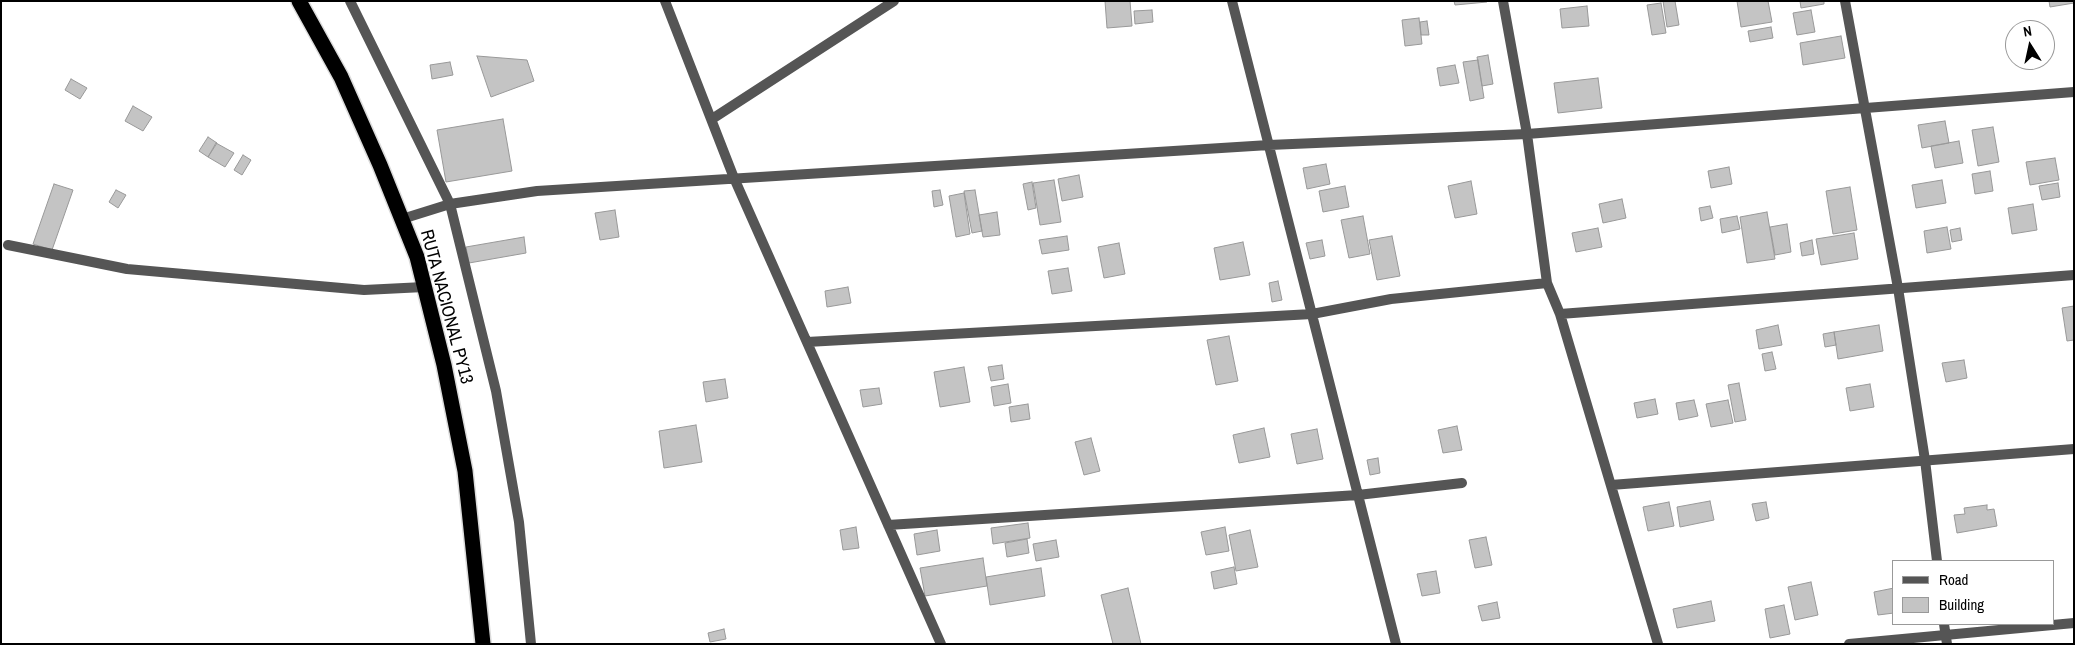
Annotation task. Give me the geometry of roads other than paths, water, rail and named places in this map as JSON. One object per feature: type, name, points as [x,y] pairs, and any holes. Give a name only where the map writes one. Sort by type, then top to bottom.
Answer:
[{"type":"highway","name":"RUTA NACIONAL PY13","points":[[299,1],[340,77],[402,219],[416,257],[444,365],[465,472],[483,644]]},
{"type":"street","points":[[350,1],[450,204],[496,391],[519,522],[531,644]]},
{"type":"street","points":[[665,1],[734,178],[941,644]]},
{"type":"street","points":[[712,119],[894,1]]},
{"type":"street","points":[[1232,1],[1396,644]]},
{"type":"street","points":[[1503,1],[1527,134],[1547,283],[1560,314],[1658,644]]},
{"type":"street","points":[[1845,1],[1898,288],[1925,460],[1937,560]]},
{"type":"street","points":[[402,219],[450,204],[537,191],[1269,145],[1527,134],[2074,92]]},
{"type":"street","points":[[8,245],[127,269],[364,290],[424,287]]},
{"type":"street","points":[[1560,314],[2074,275]]},
{"type":"street","points":[[807,342],[1312,314],[1391,299],[1547,283]]},
{"type":"street","points":[[1611,485],[2074,449]]},
{"type":"street","points":[[888,525],[1358,495],[1462,483]]},
{"type":"street","points":[[2055,625],[2074,623]]},
{"type":"street","points":[[1849,644],[2051,625]]}]
